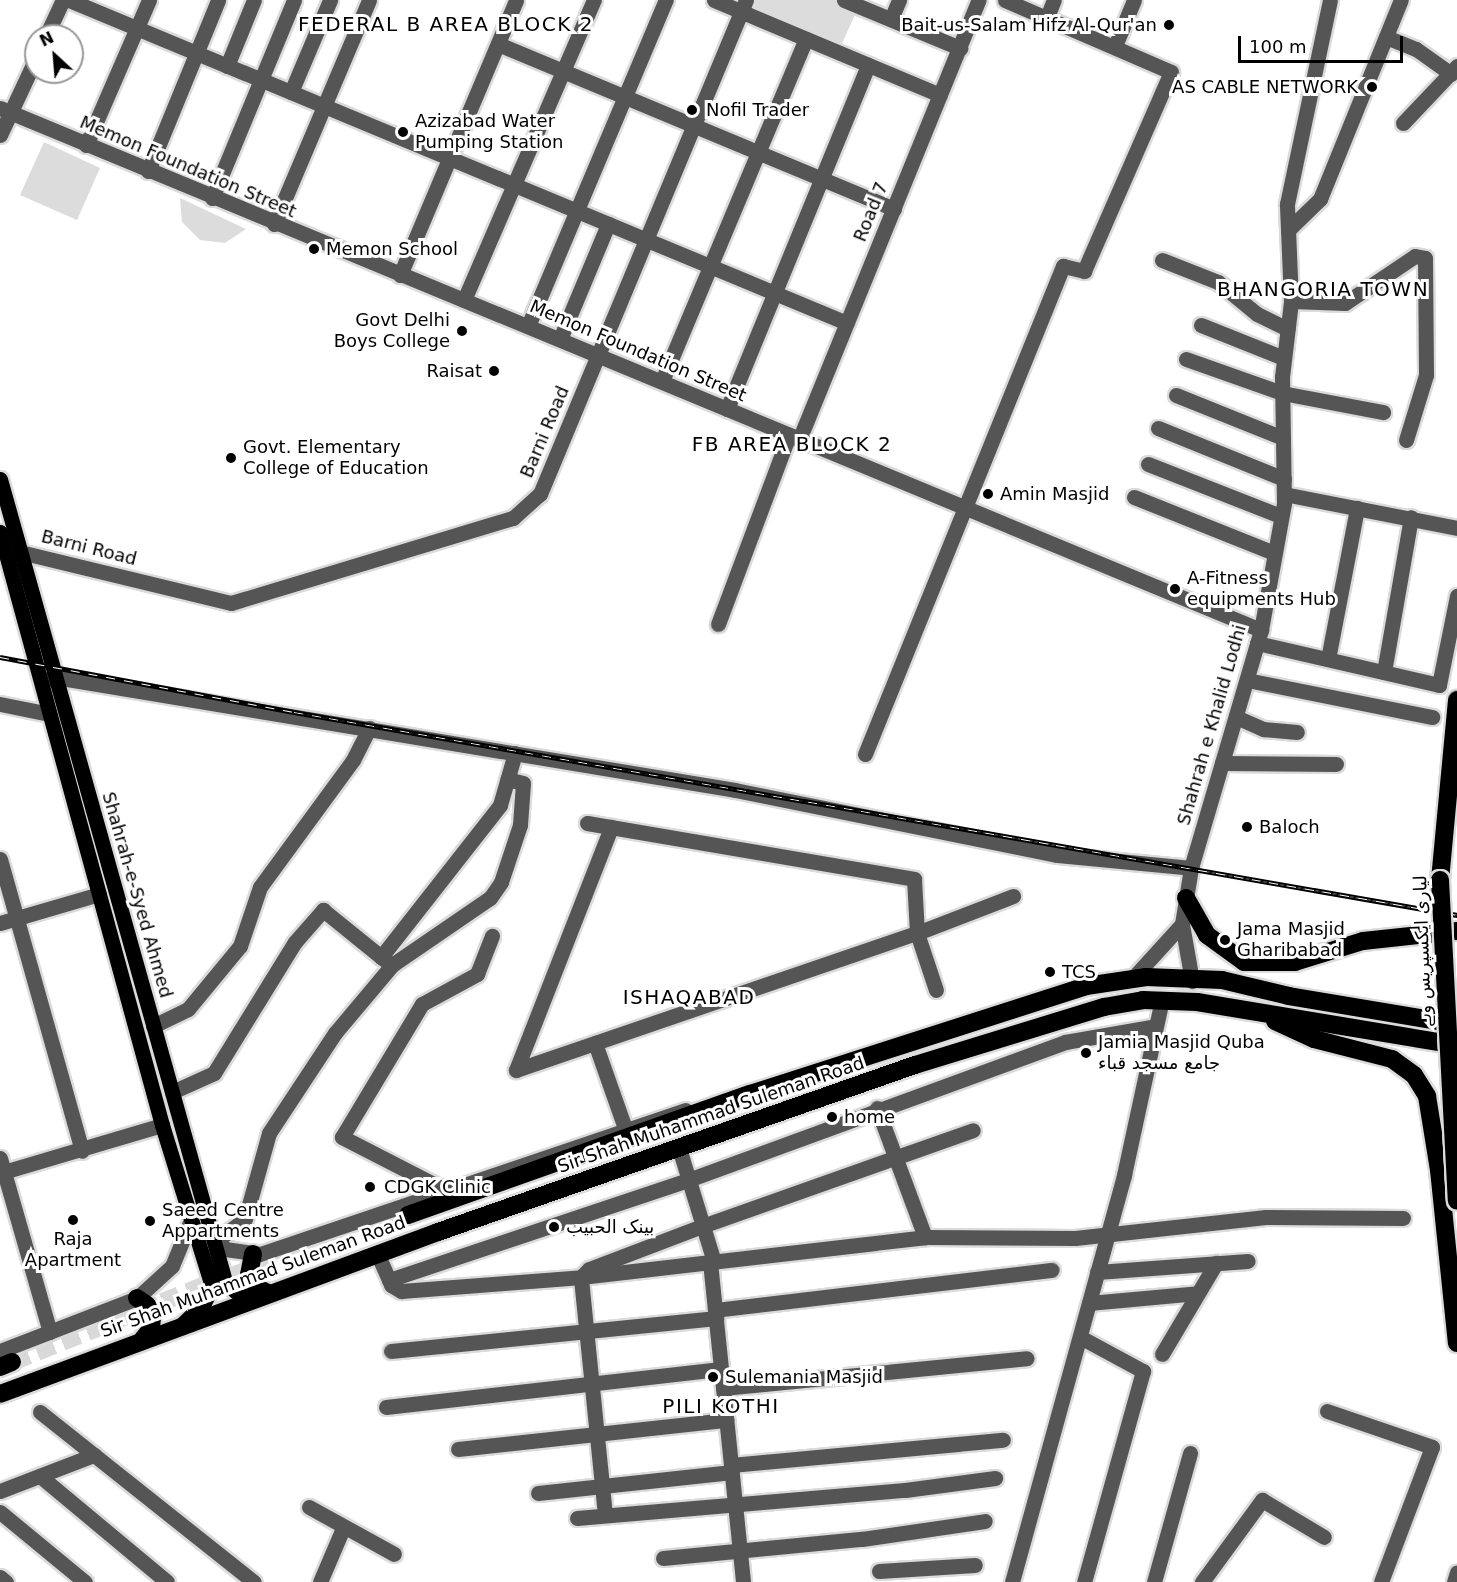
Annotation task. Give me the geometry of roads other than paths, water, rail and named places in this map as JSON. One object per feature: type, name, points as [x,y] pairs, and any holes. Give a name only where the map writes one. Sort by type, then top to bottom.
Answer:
[{"type":"highway","name":"لیاری ایکسپریس وے","points":[[1457,700],[1440,879],[1457,1201]]},
{"type":"highway","points":[[1186,898],[1207,935],[1222,948],[1244,962],[1271,965]]},
{"type":"highway","points":[[1222,980],[1271,965],[1295,962],[1363,941],[1452,931]]},
{"type":"highway","points":[[1162,999],[1167,977]]},
{"type":"highway","name":"Sir Shah Muhammad Suleman Road","points":[[408,1215],[750,1094],[1069,990],[1132,979],[1167,977],[1192,981],[1222,980],[1289,996],[1457,1024]]},
{"type":"highway","name":"Sir Shah Muhammad Suleman Road","points":[[0,1394],[377,1253],[1068,1016],[1162,999],[1254,1011],[1457,1045]]},
{"type":"highway","points":[[1254,1011],[1314,1039],[1373,1051],[1414,1075],[1427,1096],[1439,1170],[1457,1343]]},
{"type":"highway","points":[[254,1254],[249,1275],[255,1287],[265,1294]]},
{"type":"highway","points":[[137,1298],[147,1305],[152,1317],[151,1329],[143,1339]]},
{"type":"main road","name":"Shahrah-e-Syed Ahmed","points":[[0,479],[40,681],[162,1125],[212,1287],[204,1303],[181,1325]]},
{"type":"main road","name":"Shahrah-e-Syed Ahmed","points":[[0,532],[14,554],[55,677],[225,1281],[235,1291],[265,1294]]},
{"type":"street","points":[[52,24],[63,0]]},
{"type":"street","points":[[69,0],[847,323]]},
{"type":"street","points":[[86,145],[149,0]]},
{"type":"street","points":[[148,171],[218,0]]},
{"type":"street","points":[[227,66],[254,0]]},
{"type":"street","points":[[212,198],[294,0]]},
{"type":"street","points":[[291,92],[330,0]]},
{"type":"street","points":[[274,224],[369,0]]},
{"type":"street","points":[[400,275],[516,0]]},
{"type":"street","points":[[464,300],[594,0]]},
{"type":"street","points":[[528,326],[666,0]]},
{"type":"street","points":[[714,0],[744,6],[806,39],[940,95]]},
{"type":"street","points":[[844,0],[960,48]]},
{"type":"street","points":[[891,20],[899,0]]},
{"type":"street","name":"Road 7","points":[[718,624],[794,437],[847,323],[979,0]]},
{"type":"street","points":[[865,754],[963,507],[1063,267],[1084,271],[1171,72],[1005,0]]},
{"type":"street","points":[[1047,17],[1054,0]]},
{"type":"street","points":[[1115,46],[1134,0]]},
{"type":"street","name":"Shahrah e Khalid Lodhi","points":[[1182,924],[1191,868],[1259,636],[1281,516],[1284,486],[1282,393],[1291,301],[1287,204],[1298,142],[1318,70],[1330,0]]},
{"type":"street","points":[[1288,230],[1320,199],[1401,0]]},
{"type":"street","name":"Barni Road","points":[[14,554],[231,603],[513,518],[540,494],[744,6]]},
{"type":"street","points":[[1386,37],[1416,49],[1454,70],[1403,123]]},
{"type":"street","points":[[662,381],[806,39]]},
{"type":"street","points":[[498,45],[894,209]]},
{"type":"street","points":[[727,409],[773,292],[822,180],[868,65]]},
{"type":"street","points":[[0,135],[5,111],[24,79]]},
{"type":"street","name":"Memon Foundation Street","points":[[5,111],[274,224],[600,355],[963,507],[1259,636],[1328,659],[1439,685],[1457,596]]},
{"type":"street","points":[[560,339],[608,224]]},
{"type":"street","points":[[1291,301],[1345,303],[1359,297],[1415,256],[1425,258],[1426,375],[1406,440]]},
{"type":"street","points":[[1162,260],[1218,282],[1257,314],[1288,329]]},
{"type":"street","points":[[1201,325],[1284,358]]},
{"type":"street","points":[[1186,359],[1282,393],[1383,412]]},
{"type":"street","points":[[1176,395],[1283,438]]},
{"type":"street","points":[[1158,428],[1284,486],[1357,508],[1457,528]]},
{"type":"street","points":[[1148,464],[1281,516]]},
{"type":"street","points":[[1134,497],[1274,553]]},
{"type":"street","points":[[1328,659],[1357,508]]},
{"type":"street","points":[[1384,672],[1411,517]]},
{"type":"street","points":[[40,681],[55,677],[735,790],[1058,855],[1191,868]]},
{"type":"street","points":[[1246,681],[1432,717]]},
{"type":"street","points":[[0,704],[49,714]]},
{"type":"street","points":[[1236,717],[1263,729],[1297,732]]},
{"type":"street","points":[[153,1026],[188,1009],[240,946],[260,887],[353,760],[369,728]]},
{"type":"street","points":[[216,1241],[245,1219],[269,1133],[335,1033],[500,805],[515,753]]},
{"type":"street","points":[[1222,763],[1336,764]]},
{"type":"street","points":[[386,961],[490,898],[501,882],[520,825],[523,783],[507,779]]},
{"type":"street","points":[[587,823],[910,877],[915,882],[917,933],[936,990]]},
{"type":"street","points":[[610,827],[516,1070],[917,933],[1013,896]]},
{"type":"street","points":[[0,859],[82,1151]]},
{"type":"street","points":[[0,923],[99,894]]},
{"type":"street","points":[[172,1092],[214,1073],[295,942],[323,910],[386,961]]},
{"type":"street","points":[[1132,979],[1182,924]]},
{"type":"street","points":[[1182,924],[1192,981]]},
{"type":"street","points":[[445,1190],[342,1137],[422,1004],[477,974],[492,936]]},
{"type":"street","points":[[1012,1582],[1108,1235],[1162,999]]},
{"type":"street","points":[[389,1280],[691,1179],[877,1108],[1065,1042],[1156,1026]]},
{"type":"street","points":[[595,1043],[625,1128]]},
{"type":"street","points":[[208,1227],[216,1241],[225,1249],[254,1254],[625,1128],[750,1094]]},
{"type":"street","points":[[877,1108],[925,1238]]},
{"type":"street","points":[[50,1332],[1,1168],[82,1151],[162,1125]]},
{"type":"street","points":[[581,1277],[589,1269],[705,1225],[973,1130]]},
{"type":"street","points":[[680,1148],[705,1225],[712,1262],[715,1314],[743,1582]]},
{"type":"street","points":[[377,1253],[389,1280],[401,1291],[581,1277],[925,1238],[1041,1239],[1108,1235],[1266,1217],[1403,1218]]},
{"type":"street","points":[[4,1360],[50,1332],[137,1298],[172,1266],[191,1220]]},
{"type":"street","points":[[1097,1272],[1248,1261]]},
{"type":"street","points":[[1162,1354],[1216,1263]]},
{"type":"street","points":[[392,1351],[586,1331],[1052,1270]]},
{"type":"street","points":[[581,1277],[605,1515]]},
{"type":"street","points":[[1089,1303],[1198,1293]]},
{"type":"street","points":[[1080,1337],[1143,1371],[1084,1582]]},
{"type":"street","points":[[723,1388],[1027,1358]]},
{"type":"street","points":[[386,1407],[721,1369]]},
{"type":"street","points":[[1327,1411],[1432,1447],[1381,1582]]},
{"type":"street","points":[[40,1412],[254,1582]]},
{"type":"street","points":[[458,1449],[726,1420]]},
{"type":"street","points":[[538,1493],[731,1468],[1003,1440]]},
{"type":"street","points":[[1154,1582],[1190,1453]]},
{"type":"street","points":[[0,1491],[94,1455]]},
{"type":"street","points":[[40,1476],[167,1582]]},
{"type":"street","points":[[577,1518],[995,1478]]},
{"type":"street","points":[[1202,1582],[1262,1500],[1324,1537]]},
{"type":"street","points":[[309,1507],[343,1528],[394,1554]]},
{"type":"street","points":[[0,1512],[85,1582]]},
{"type":"street","points":[[663,1558],[862,1539],[985,1521]]},
{"type":"street","points":[[320,1582],[343,1528]]},
{"type":"street","points":[[879,1571],[975,1565]]},
{"type":"street","points":[[1454,1582],[1457,1572]]},
{"type":"street","points":[[0,1577],[6,1582]]},
{"type":"tunnel","points":[[12,1362],[208,1284],[408,1215]]},
{"type":"railway","points":[[0,657],[294,712],[1457,915]]},
{"type":"place","name":"Bait-us-Salam Hifz Al-Qur'an","points":[[1169,25]]},
{"type":"place","name":"AS CABLE NETWORK","points":[[1372,87]]},
{"type":"place","name":"Nofil Trader","points":[[692,110]]},
{"type":"place","name":"Azizabad Water Pumping Station","points":[[403,132]]},
{"type":"place","name":"Memon School","points":[[314,249]]},
{"type":"place","name":"Govt Delhi Boys College","points":[[462,331]]},
{"type":"place","name":"Raisat","points":[[494,371]]},
{"type":"place","name":"Govt. Elementary College of Education","points":[[231,458]]},
{"type":"place","name":"Amin Masjid","points":[[988,494]]},
{"type":"place","name":"A-Fitness equipments Hub","points":[[1175,589]]},
{"type":"place","name":"Baloch","points":[[1247,827]]},
{"type":"place","name":"Jama Masjid Gharibabad","points":[[1225,940]]},
{"type":"place","name":"TCS","points":[[1050,972]]},
{"type":"place","name":"Jamia Masjid Quba جامع مسجد قباء","points":[[1086,1053]]},
{"type":"place","name":"home","points":[[832,1117]]},
{"type":"place","name":"CDGK Clinic","points":[[370,1187]]},
{"type":"place","name":"Raja Apartment","points":[[73,1220]]},
{"type":"place","name":"Saeed Centre Appartments","points":[[150,1221]]},
{"type":"place","name":"بينک الحبيب","points":[[554,1227]]},
{"type":"place","name":"Sulemania Masjid","points":[[713,1377]]},
{"type":"district","name":"FEDERAL B AREA BLOCK 2","points":[[446,24]]},
{"type":"district","name":"BHANGORIA TOWN","points":[[1323,289]]},
{"type":"district","name":"FB AREA BLOCK 2","points":[[792,444]]},
{"type":"district","name":"ISHAQABAD","points":[[689,997]]},
{"type":"district","name":"PILI KOTHI","points":[[721,1406]]}]
